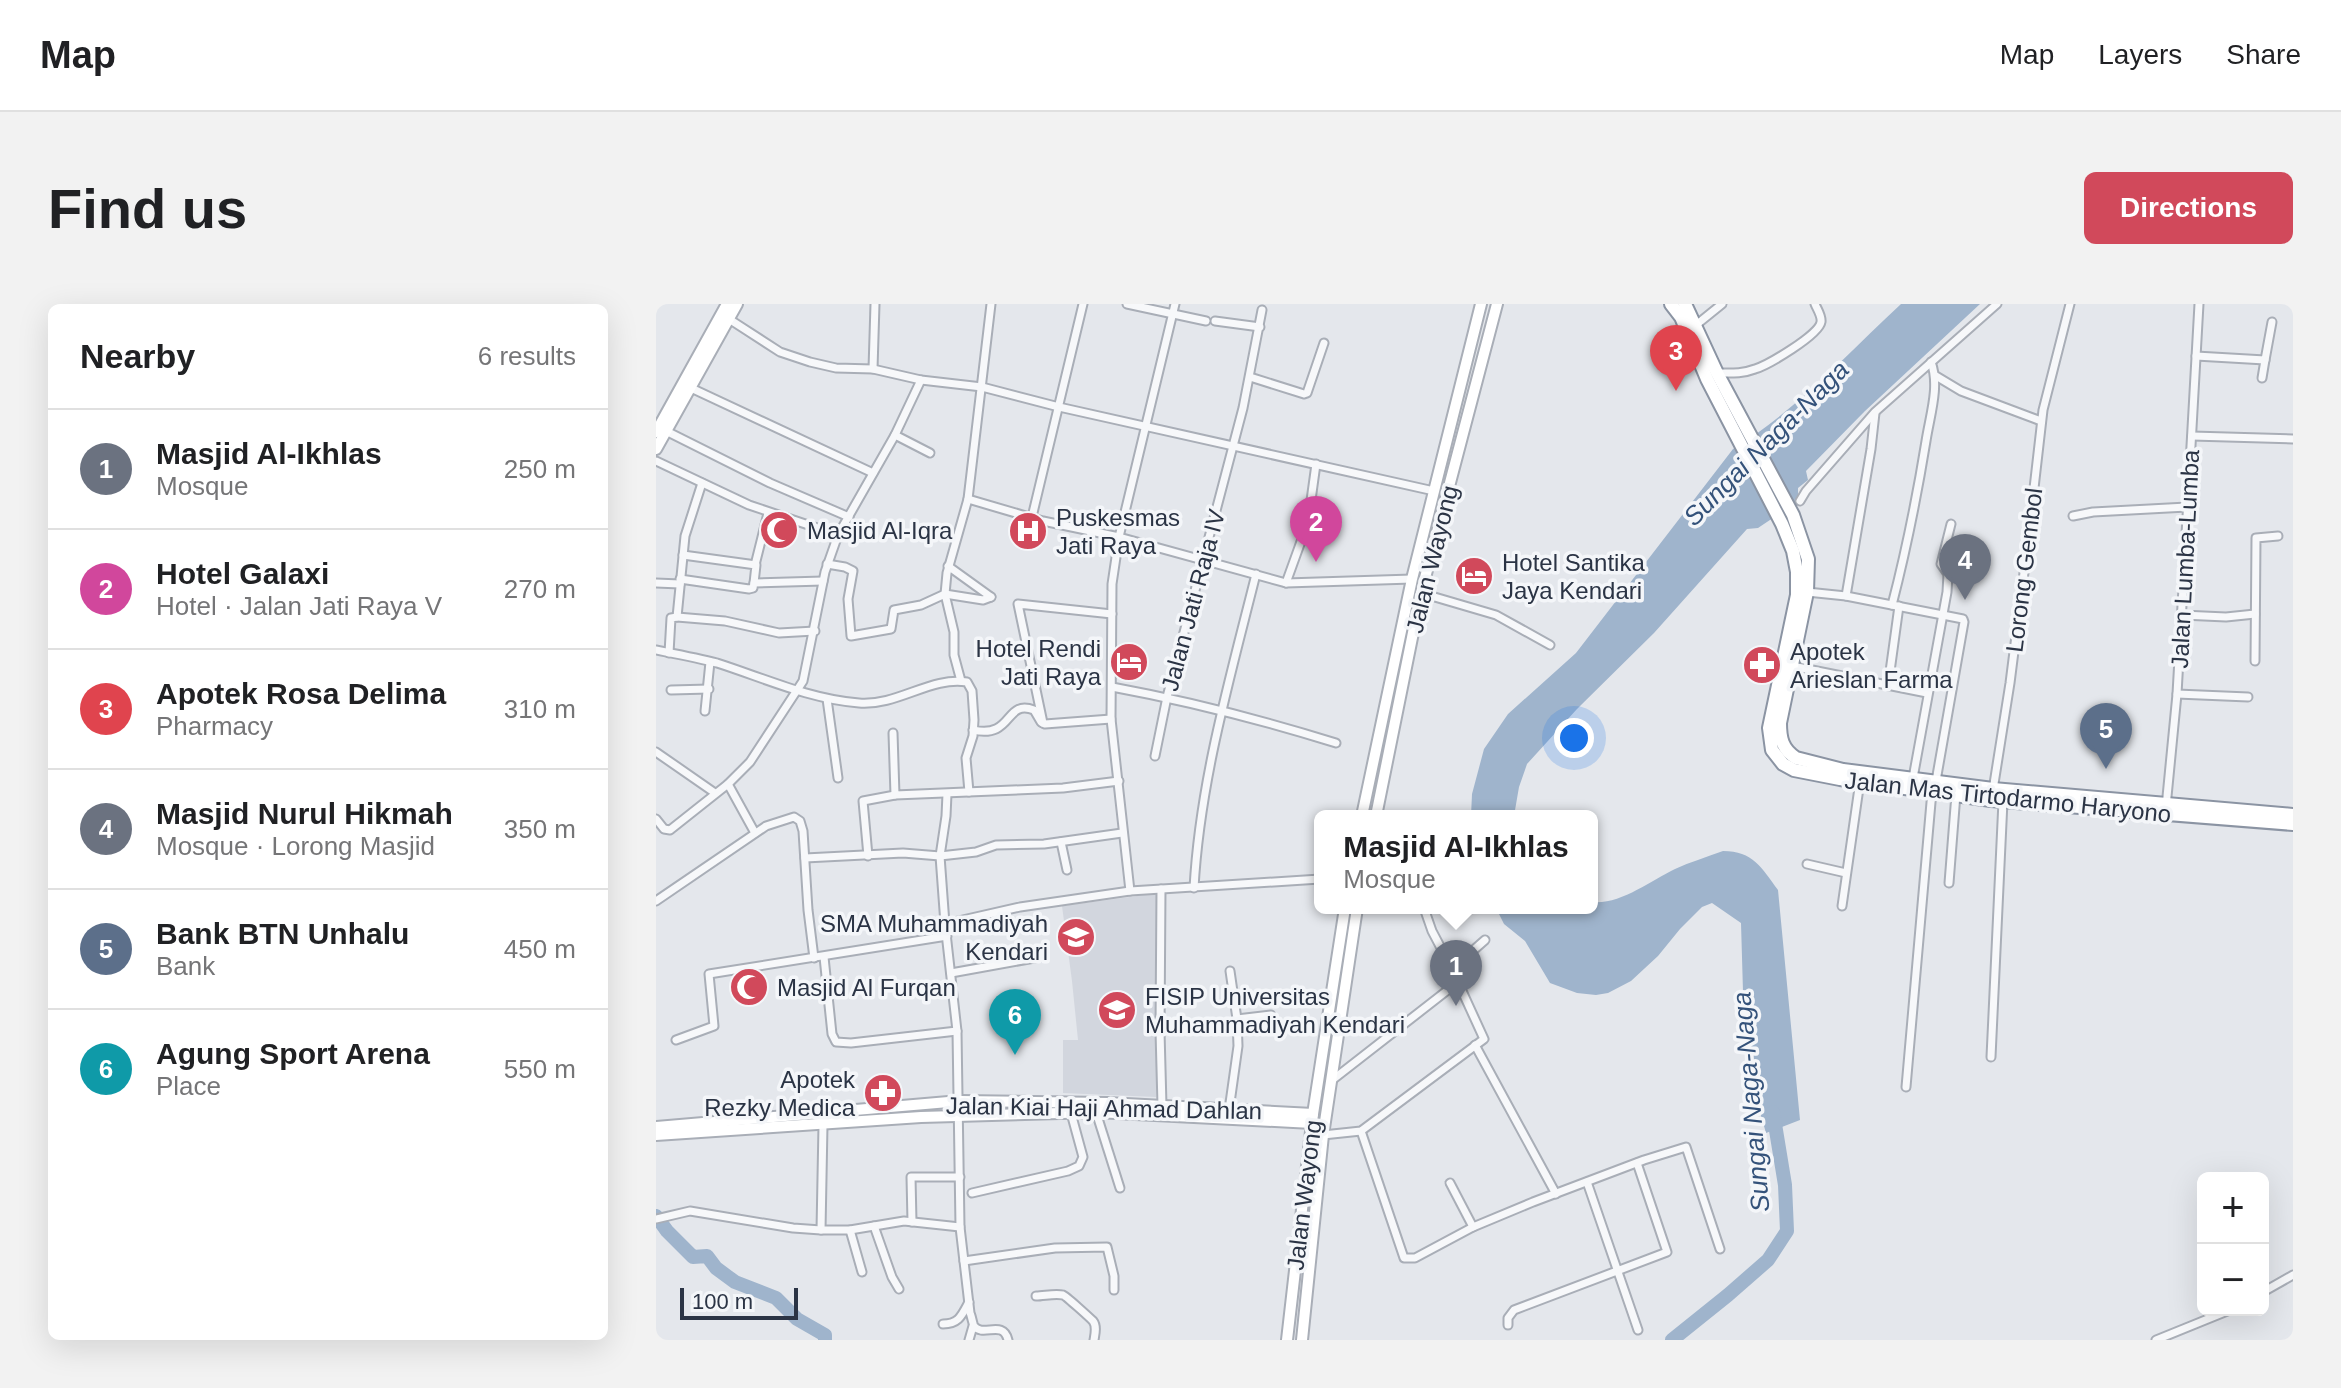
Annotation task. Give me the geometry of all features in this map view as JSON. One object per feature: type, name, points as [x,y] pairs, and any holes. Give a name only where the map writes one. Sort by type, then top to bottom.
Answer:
[{"type":"highway","points":[[1671,304],[1681,317],[1707,379],[1744,436]]},
{"type":"highway","points":[[1685,304],[1744,436],[1788,520]]},
{"type":"highway","name":"Jalan Mas Tirtodarmo Haryono","points":[[1788,520],[1808,559],[1807,592],[1769,728],[1769,740],[1776,757],[1794,770],[1860,781],[1934,786],[1996,796]]},
{"type":"highway","name":"Jalan Mas Tirtodarmo Haryono","points":[[1788,520],[1797,572],[1780,734],[1782,742],[1796,758],[1843,770],[1913,778],[1956,794],[2293,815]]},
{"type":"highway","name":"Jalan Mas Tirtodarmo Haryono","points":[[2166,809],[2293,824]]},
{"type":"main road","points":[[659,429],[691,388],[727,304]]},
{"type":"main road","points":[[656,449],[659,429],[737,304]]},
{"type":"main road","name":"Jalan Wayong","points":[[1363,810],[1412,579],[1481,304]]},
{"type":"main road","name":"Jalan Wayong","points":[[1377,810],[1421,593],[1497,304]]},
{"type":"main road","name":"Jalan Wayong","points":[[1287,1340],[1309,1118],[1344,914]]},
{"type":"main road","name":"Jalan Wayong","points":[[1302,1340],[1323,1135],[1356,914]]},
{"type":"main road","name":"Jalan Kiai Haji Ahmad Dahlan","points":[[656,1127],[960,1101],[1107,1103],[1309,1118]]},
{"type":"main road","name":"Jalan Kiai Haji Ahmad Dahlan","points":[[656,1135],[959,1115],[1096,1112],[1309,1118]]},
{"type":"main road","points":[[1293,1290],[1307,1291]]},
{"type":"street","points":[[873,369],[875,304]]},
{"type":"street","points":[[961,681],[945,594],[948,566],[968,499],[991,304]]},
{"type":"street","points":[[1032,517],[1083,304]]},
{"type":"street","points":[[1127,304],[1173,315],[1260,327]]},
{"type":"street","points":[[1130,891],[1111,719],[1112,584],[1119,537],[1175,304]]},
{"type":"street","points":[[1696,325],[1722,304]]},
{"type":"street","points":[[1717,373],[1747,372],[1776,360],[1821,324],[1815,304]]},
{"type":"street","points":[[1800,501],[1875,412],[1997,304]]},
{"type":"street","name":"Lorong Gembol","points":[[1991,1057],[1996,796],[2041,421],[2070,304]]},
{"type":"street","name":"Jalan Lumba-Lumba","points":[[2166,809],[2177,694],[2199,304]]},
{"type":"street","name":"Jalan Jati Raja IV","points":[[1155,756],[1167,697],[1250,377],[1262,310]]},
{"type":"street","points":[[729,319],[780,352],[836,368],[873,369],[921,380],[982,387],[1434,491]]},
{"type":"street","points":[[2262,378],[2272,322]]},
{"type":"street","points":[[1250,377],[1307,393],[1324,343]]},
{"type":"street","points":[[2196,356],[2265,360]]},
{"type":"street","points":[[1888,686],[1896,606],[1936,376],[1931,362]]},
{"type":"street","points":[[1936,376],[1961,391],[2041,421]]},
{"type":"street","points":[[656,819],[664,829],[670,830],[728,784],[750,762],[798,690],[807,672],[823,581],[838,535],[895,435],[921,380]]},
{"type":"street","points":[[691,388],[873,473]]},
{"type":"street","points":[[1846,596],[1875,412]]},
{"type":"street","points":[[659,429],[849,517]]},
{"type":"street","points":[[895,435],[930,453]]},
{"type":"street","points":[[2192,436],[2293,439]]},
{"type":"street","points":[[656,461],[768,513],[838,535]]},
{"type":"street","points":[[1286,583],[1308,522],[1316,464]]},
{"type":"street","points":[[677,617],[683,555],[692,511],[702,483]]},
{"type":"street","points":[[968,499],[1286,583],[1412,579]]},
{"type":"street","points":[[2073,516],[2093,512],[2187,507]]},
{"type":"street","points":[[656,583],[680,581],[753,588],[755,565],[768,513]]},
{"type":"street","points":[[1913,778],[1944,615],[1948,574],[1941,564],[1951,524]]},
{"type":"street","points":[[2255,661],[2256,538],[2278,536]]},
{"type":"street","points":[[683,555],[755,565]]},
{"type":"street","points":[[827,564],[853,571],[848,599],[851,636],[891,629],[894,610],[921,605],[945,594],[983,600],[991,597],[948,566]]},
{"type":"street","points":[[1194,888],[1197,836],[1221,712],[1256,574]]},
{"type":"street","points":[[754,583],[823,581]]},
{"type":"street","points":[[1807,592],[1960,617],[1964,622],[1934,786],[1906,1087]]},
{"type":"street","points":[[1421,593],[1496,615],[1550,645]]},
{"type":"street","points":[[1043,723],[1018,604],[1112,614]]},
{"type":"street","points":[[2182,615],[2226,617],[2255,614]]},
{"type":"street","points":[[669,653],[671,618],[677,617],[725,621],[779,633],[815,631]]},
{"type":"street","points":[[656,650],[710,662],[827,699],[860,704],[891,701],[933,686],[967,682],[972,691],[973,730],[966,758],[969,792]]},
{"type":"street","points":[[705,711],[710,662]]},
{"type":"street","points":[[1787,665],[1927,693]]},
{"type":"street","points":[[1112,687],[1242,715],[1336,743]]},
{"type":"street","points":[[671,690],[709,689]]},
{"type":"street","points":[[2177,694],[2248,697]]},
{"type":"street","points":[[827,699],[838,778]]},
{"type":"street","points":[[973,730],[990,732],[999,729],[1020,708],[1034,710],[1043,723]]},
{"type":"street","points":[[1043,723],[1111,719]]},
{"type":"street","points":[[893,733],[895,795]]},
{"type":"street","points":[[656,752],[715,793]]},
{"type":"street","points":[[868,856],[863,801],[932,792],[947,794],[1063,788],[1119,781]]},
{"type":"street","points":[[1842,906],[1860,781]]},
{"type":"street","points":[[728,784],[755,833]]},
{"type":"street","points":[[947,794],[940,856],[957,1031],[960,1227],[973,1326],[969,1340]]},
{"type":"street","points":[[1949,883],[1956,794]]},
{"type":"street","points":[[656,901],[766,826],[787,818],[798,819],[803,831],[808,910],[836,1042],[957,1031]]},
{"type":"street","points":[[805,858],[903,853],[940,856],[976,852],[996,845],[1061,842],[1122,833]]},
{"type":"street","points":[[1061,842],[1067,870]]},
{"type":"street","points":[[1807,864],[1846,873]]},
{"type":"street","points":[[945,924],[1020,907],[1130,891],[1314,879]]},
{"type":"street","points":[[1161,889],[1162,1106]]},
{"type":"street","points":[[1323,1135],[1361,1131],[1484,1039],[1426,914]]},
{"type":"street","points":[[676,1040],[714,1026],[709,974],[947,936]]},
{"type":"street","points":[[1452,969],[1485,940]]},
{"type":"street","points":[[951,973],[1040,957]]},
{"type":"street","points":[[1229,1110],[1237,1060],[1237,1019],[1230,971]]},
{"type":"street","points":[[1331,1081],[1458,982]]},
{"type":"street","points":[[1237,1019],[1271,1015]]},
{"type":"street","points":[[1475,1045],[1556,1194]]},
{"type":"street","points":[[1096,1112],[1120,1188]]},
{"type":"street","points":[[972,1193],[1079,1166],[1083,1157],[1071,1113]]},
{"type":"street","points":[[821,1230],[823,1125]]},
{"type":"street","points":[[1361,1131],[1404,1258],[1415,1258],[1473,1227],[1556,1194],[1688,1147],[1720,1249]]},
{"type":"street","points":[[1508,1325],[1508,1318],[1514,1310],[1667,1252],[1637,1163]]},
{"type":"street","points":[[912,1222],[911,1177],[960,1177]]},
{"type":"street","points":[[1587,1182],[1638,1330]]},
{"type":"street","points":[[1450,1183],[1473,1227]]},
{"type":"street","points":[[656,1219],[690,1211],[821,1230],[850,1230],[912,1222],[960,1227]]},
{"type":"street","points":[[874,1226],[899,1289]]},
{"type":"street","points":[[850,1230],[862,1272]]},
{"type":"street","points":[[964,1261],[1055,1248],[1107,1247],[1114,1290]]},
{"type":"street","points":[[2269,1289],[2293,1275]]},
{"type":"street","points":[[1036,1296],[1062,1295],[1073,1300],[1079,1310],[1093,1320],[1094,1340]]},
{"type":"street","points":[[943,1324],[960,1318],[969,1302]]},
{"type":"street","points":[[2156,1340],[2215,1316]]},
{"type":"street","points":[[973,1326],[976,1329],[1003,1330],[1008,1340]]},
{"type":"shaded area","name":"FISIP Universitas Muhammadiyah Kendari","points":[[1160,893],[1156,1097],[1063,1093],[1063,1040],[1078,1040],[1062,906]]},
{"type":"water","points":[[1901,304],[1980,304],[1865,411],[1806,471],[1808,480],[1798,488],[1798,501],[1758,528],[1747,529],[1654,633],[1577,709],[1527,764],[1515,810],[1471,810],[1472,794],[1484,749],[1508,714],[1576,653],[1733,449],[1779,417]]},
{"type":"water","points":[[1723,851],[1733,852],[1756,862],[1778,890],[1800,1120],[1766,1133],[1745,1060],[1741,923],[1712,903],[1702,907],[1631,981],[1608,993],[1596,995],[1577,993],[1550,983],[1525,941],[1504,924],[1499,914],[1598,914],[1598,902],[1624,896],[1675,869]]},
{"type":"waterway","name":"Sungai Naga-Naga","points":[[1672,1340],[1768,1260],[1787,1231],[1785,1185],[1773,1112]]},
{"type":"waterway","points":[[656,1216],[693,1257],[707,1256],[716,1268],[735,1282],[776,1298],[797,1319],[825,1335],[825,1340]]},
{"type":"place","name":"Apotek Rosa Delima","points":[[1676,391]]},
{"type":"place","name":"Masjid Al-Iqra","points":[[779,530]]},
{"type":"place","name":"Puskesmas Jati Raya","points":[[1028,531]]},
{"type":"place","name":"Hotel Galaxi","points":[[1316,562]]},
{"type":"place","name":"Hotel Santika Jaya Kendari","points":[[1474,576]]},
{"type":"place","name":"Masjid Nurul Hikmah","points":[[1965,600]]},
{"type":"place","name":"Hotel Rendi Jati Raya","points":[[1129,662]]},
{"type":"place","name":"Apotek Arieslan Farma","points":[[1762,665]]},
{"type":"place","name":"Bank BTN Unhalu","points":[[2106,769]]},
{"type":"place","name":"SMA Muhammadiyah Kendari","points":[[1076,937]]},
{"type":"place","name":"Masjid Al Furqan","points":[[749,987]]},
{"type":"place","name":"Masjid Al-Ikhlas","points":[[1456,1006]]},
{"type":"place","name":"FISIP Universitas Muhammadiyah Kendari","points":[[1117,1010]]},
{"type":"place","name":"Agung Sport Arena","points":[[1015,1055]]},
{"type":"place","name":"Apotek Rezky Medica","points":[[883,1093]]}]
